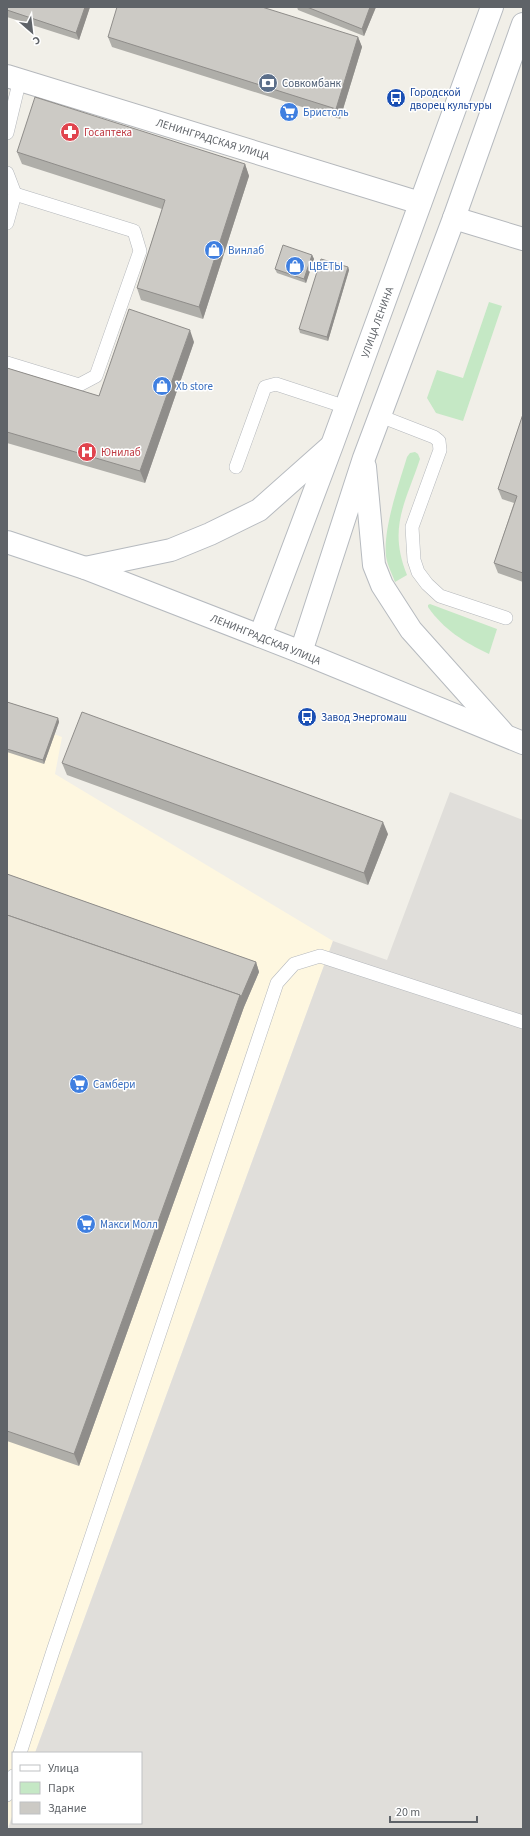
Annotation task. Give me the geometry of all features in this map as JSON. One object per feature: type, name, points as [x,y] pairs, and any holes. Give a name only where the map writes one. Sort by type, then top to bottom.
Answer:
[{"type":"main road","name":"УЛИЦА ЛЕНИНА","points":[[260,636],[332,445],[492,7]]},
{"type":"main road","points":[[301,652],[364,458],[454,218],[523,24]]},
{"type":"main road","name":"ЛЕНИНГРАДСКАЯ УЛИЦА","points":[[13,78],[420,203]]},
{"type":"main road","points":[[454,218],[523,240]]},
{"type":"main road","points":[[85,568],[171,550],[210,534],[259,510],[332,445]]},
{"type":"main road","points":[[364,458],[374,565],[382,586],[411,630],[515,740]]},
{"type":"main road","name":"ЛЕНИНГРАДСКАЯ УЛИЦА","points":[[7,542],[85,568],[260,636],[515,740]]},
{"type":"lane","points":[[7,133],[13,78]]},
{"type":"lane","points":[[7,173],[15,194],[7,222]]},
{"type":"lane","points":[[7,363],[79,385],[96,376],[140,251],[134,231],[15,194]]},
{"type":"lane","points":[[236,468],[265,387],[276,384],[346,407]]},
{"type":"lane","points":[[380,416],[434,437],[439,442],[440,450],[412,527],[414,560],[418,572],[427,584],[440,596],[506,618]]},
{"type":"lane","points":[[20,1752],[277,983],[294,964],[320,956],[523,1022]]},
{"type":"lane","points":[[7,1795],[12,1779]]},
{"type":"shaded area","points":[[7,716],[62,737],[55,774],[333,941],[35,1752],[12,1752],[12,1816],[7,1829]]},
{"type":"shaded area","points":[[450,792],[523,820],[523,1829],[8,1829],[12,1817],[12,1824],[142,1824],[142,1752],[35,1752],[333,941],[387,960]]},
{"type":"green space","points":[[489,302],[502,306],[463,421],[436,413],[427,398],[437,370],[463,378]]},
{"type":"green space","points":[[415,452],[418,454],[420,459],[404,503],[399,530],[401,558],[407,575],[395,582],[388,566],[386,556],[389,519],[407,457],[410,453]]},
{"type":"green space","points":[[430,604],[497,629],[489,654],[455,635],[434,615],[428,607]]},
{"type":"building","points":[[7,7],[85,7],[76,33],[7,10]]},
{"type":"building","points":[[117,7],[262,7],[358,37],[336,109],[108,37]]},
{"type":"building","points":[[307,7],[370,7],[362,29]]},
{"type":"building","points":[[35,97],[245,164],[199,307],[137,288],[165,200],[17,152]]},
{"type":"building","name":"ЦВЕТЫ","points":[[283,245],[312,255],[304,279],[275,269]]},
{"type":"building","points":[[321,259],[348,267],[327,337],[299,329]]},
{"type":"building","points":[[129,309],[190,330],[140,471],[7,432],[7,368],[99,396]]},
{"type":"building","points":[[523,414],[523,573],[494,563],[517,496],[498,489]]},
{"type":"building","points":[[7,702],[58,718],[43,760],[7,749]]},
{"type":"building","points":[[82,712],[383,822],[364,873],[62,763]]},
{"type":"building","points":[[7,874],[256,962],[241,997],[240,995],[7,915]]},
{"type":"building","name":"Макси Молл","points":[[7,915],[240,995],[74,1454],[7,1431]]},
{"type":"place","name":"Совкомбанк","points":[[268,83]]},
{"type":"place","name":"Городской дворец культуры","points":[[396,98]]},
{"type":"place","name":"Бристоль","points":[[289,112]]},
{"type":"place","name":"Госаптека","points":[[70,132]]},
{"type":"place","name":"Винлаб","points":[[214,250]]},
{"type":"place","name":"ЦВЕТЫ","points":[[295,266]]},
{"type":"place","name":"Xb store","points":[[162,386]]},
{"type":"place","name":"Юнилаб","points":[[87,452]]},
{"type":"place","name":"Завод Энергомаш","points":[[307,717]]},
{"type":"place","name":"Самбери","points":[[79,1084]]},
{"type":"place","name":"Макси Молл","points":[[86,1224]]}]
